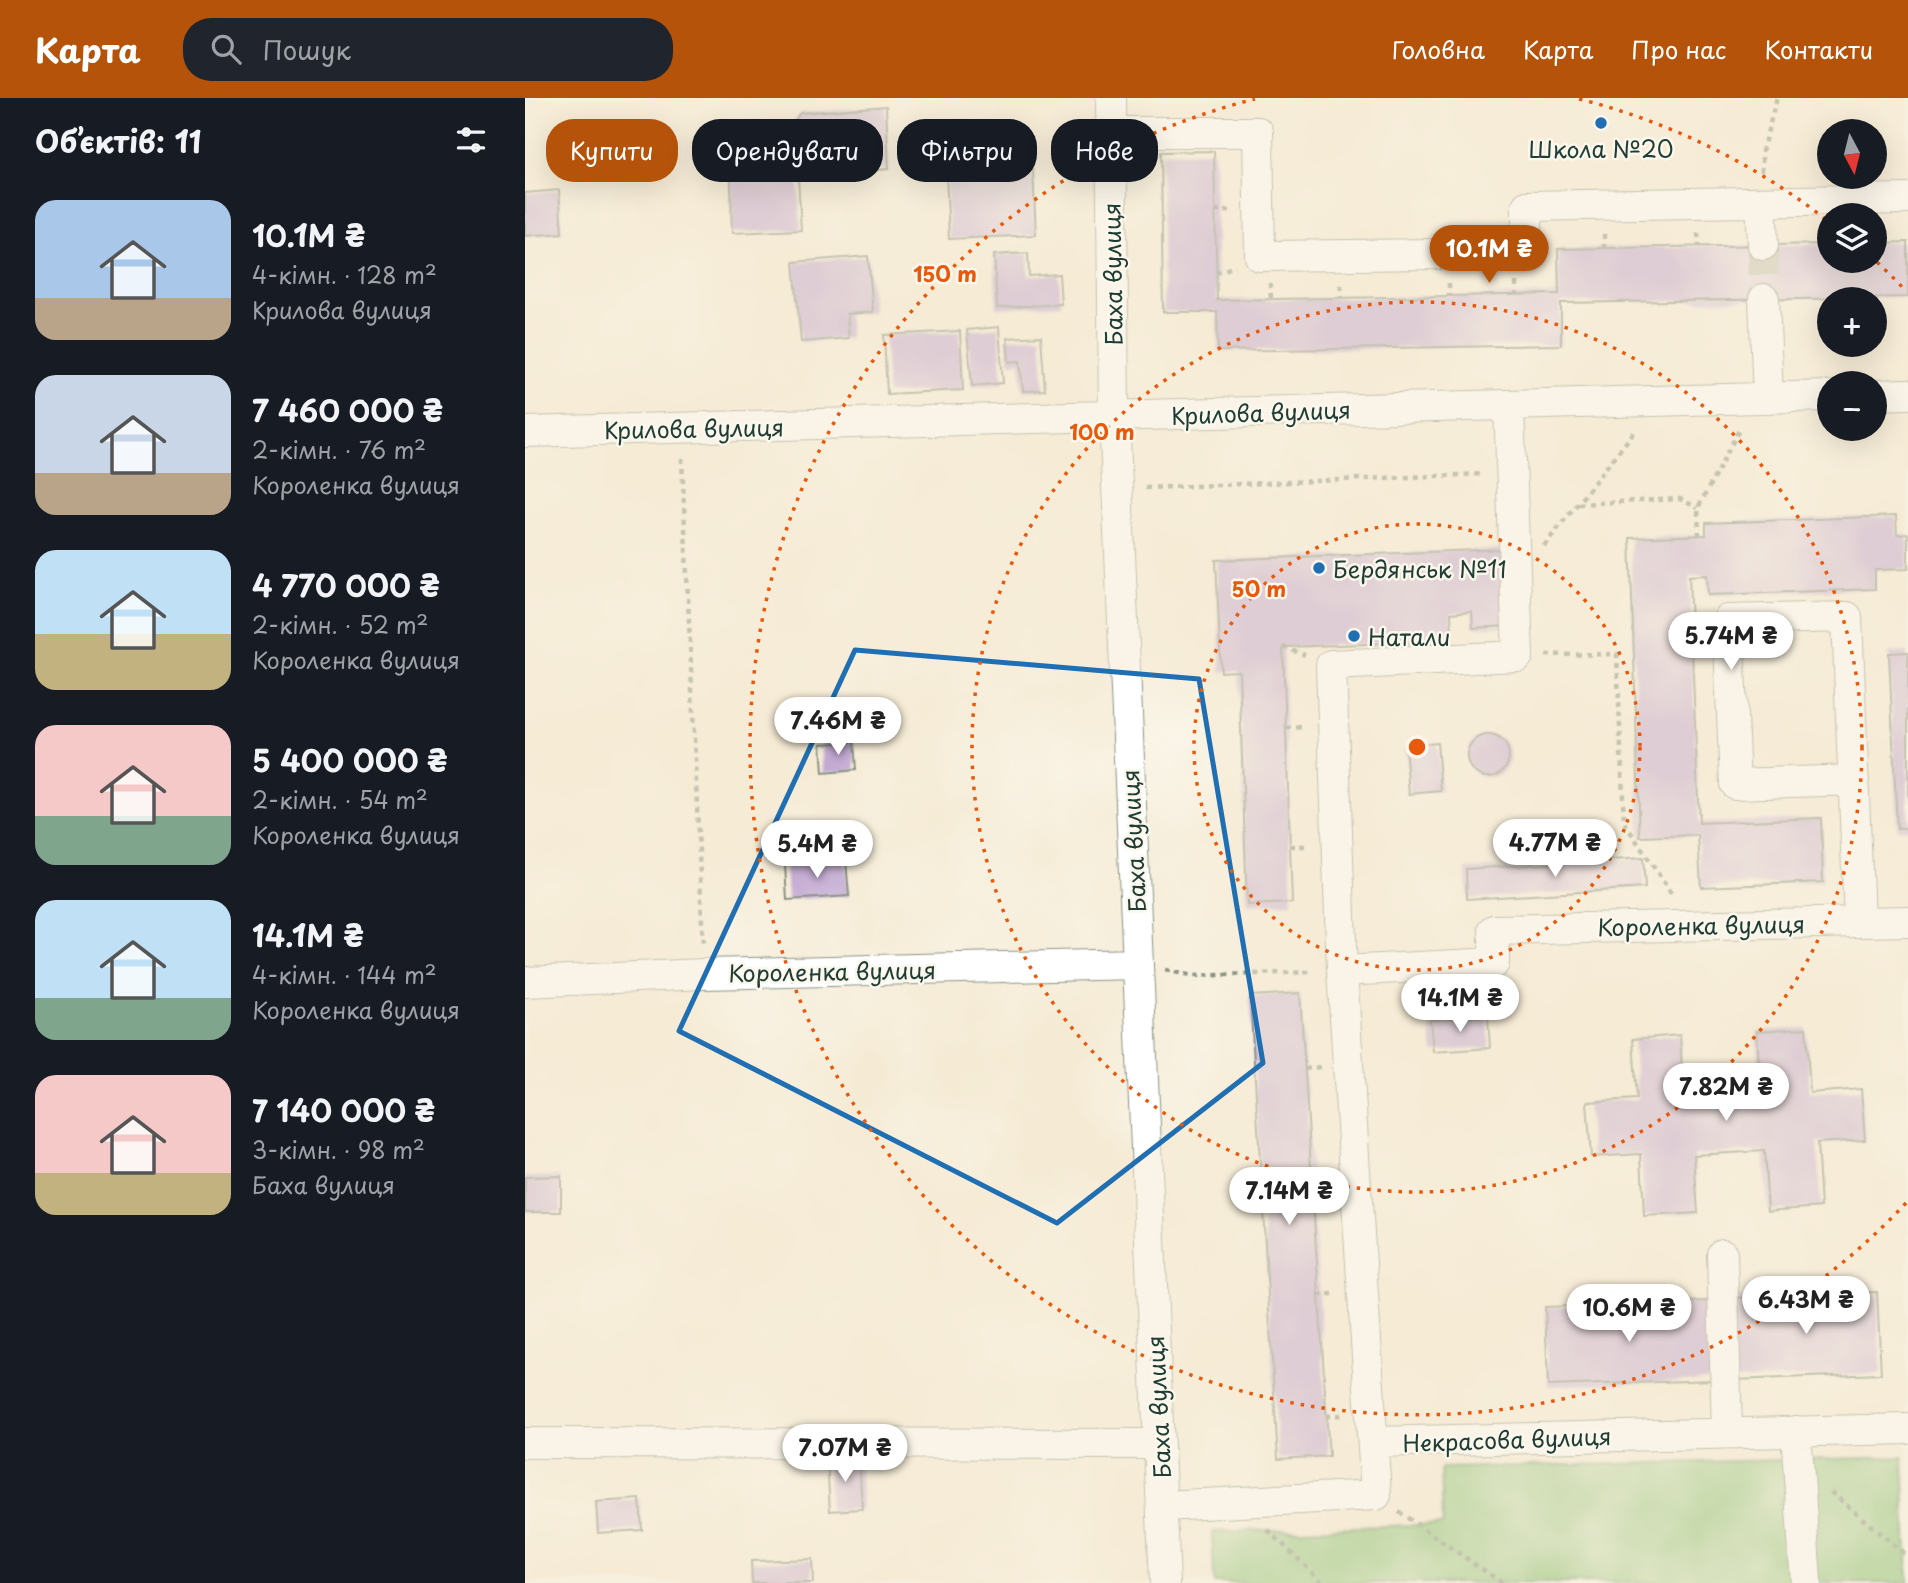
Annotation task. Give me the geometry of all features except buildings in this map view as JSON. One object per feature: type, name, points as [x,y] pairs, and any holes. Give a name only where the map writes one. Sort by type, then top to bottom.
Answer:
[{"type":"street","name":"Баха вулиця","points":[[1111,98],[1111,119]]},
{"type":"street","points":[[1158,132],[1258,132],[1260,256],[1527,253],[1527,206],[1908,199]]},
{"type":"street","name":"Баха вулиця","points":[[1112,182],[1114,416],[1165,1583]]},
{"type":"street","points":[[1761,202],[1763,245]]},
{"type":"street","points":[[1761,398],[1764,299]]},
{"type":"street","points":[[1887,395],[1908,394]]},
{"type":"street","name":"Крилова вулиця","points":[[525,432],[1817,397]]},
{"type":"street","points":[[1373,1442],[1342,971],[1331,665],[1518,656],[1509,405]]},
{"type":"street","points":[[1854,780],[1735,784],[1728,620],[1847,617],[1854,780],[1859,922]]},
{"type":"street","name":"Короленка вулиця","points":[[1342,971],[1494,964],[1494,930],[1908,921]]},
{"type":"street","name":"Короленка вулиця","points":[[525,982],[704,974],[1138,964]]},
{"type":"street","points":[[1722,1254],[1727,1433]]},
{"type":"street","name":"Некрасова вулиця","points":[[1376,1495],[1373,1442],[1908,1429]]},
{"type":"street","points":[[1796,1431],[1806,1583]]},
{"type":"street","points":[[525,1443],[1160,1444]]},
{"type":"street","points":[[1162,1506],[1376,1495]]},
{"type":"path","points":[[1761,202],[1762,151],[1777,98]]},
{"type":"path","points":[[1699,536],[1698,508],[1761,398]]},
{"type":"path","points":[[1515,582],[1659,401]]},
{"type":"path","points":[[681,428],[704,974]]},
{"type":"path","points":[[1117,489],[1512,473]]},
{"type":"path","points":[[1577,504],[1680,499],[1698,508]]},
{"type":"path","points":[[1518,656],[1617,654],[1624,822],[1692,925]]},
{"type":"path","points":[[1138,964],[1193,975],[1342,971]]},
{"type":"path","points":[[1798,1465],[1908,1557]]},
{"type":"path","points":[[1376,1495],[1502,1583]]},
{"type":"path","points":[[1238,1502],[1323,1583]]},
{"type":"highlighted area","points":[[855,650],[1199,679],[1263,1063],[1057,1223],[679,1031]]},
{"type":"green space","points":[[1903,1457],[1908,1583],[1214,1583],[1212,1532],[1443,1524],[1441,1468]]},
{"type":"tunnel","points":[[1763,245],[1764,299]]},
{"type":"place","name":"Школа №20","points":[[1601,123]]},
{"type":"place","name":"Бердянськ №11","points":[[1319,568]]},
{"type":"place","name":"Натали","points":[[1354,636]]}]
